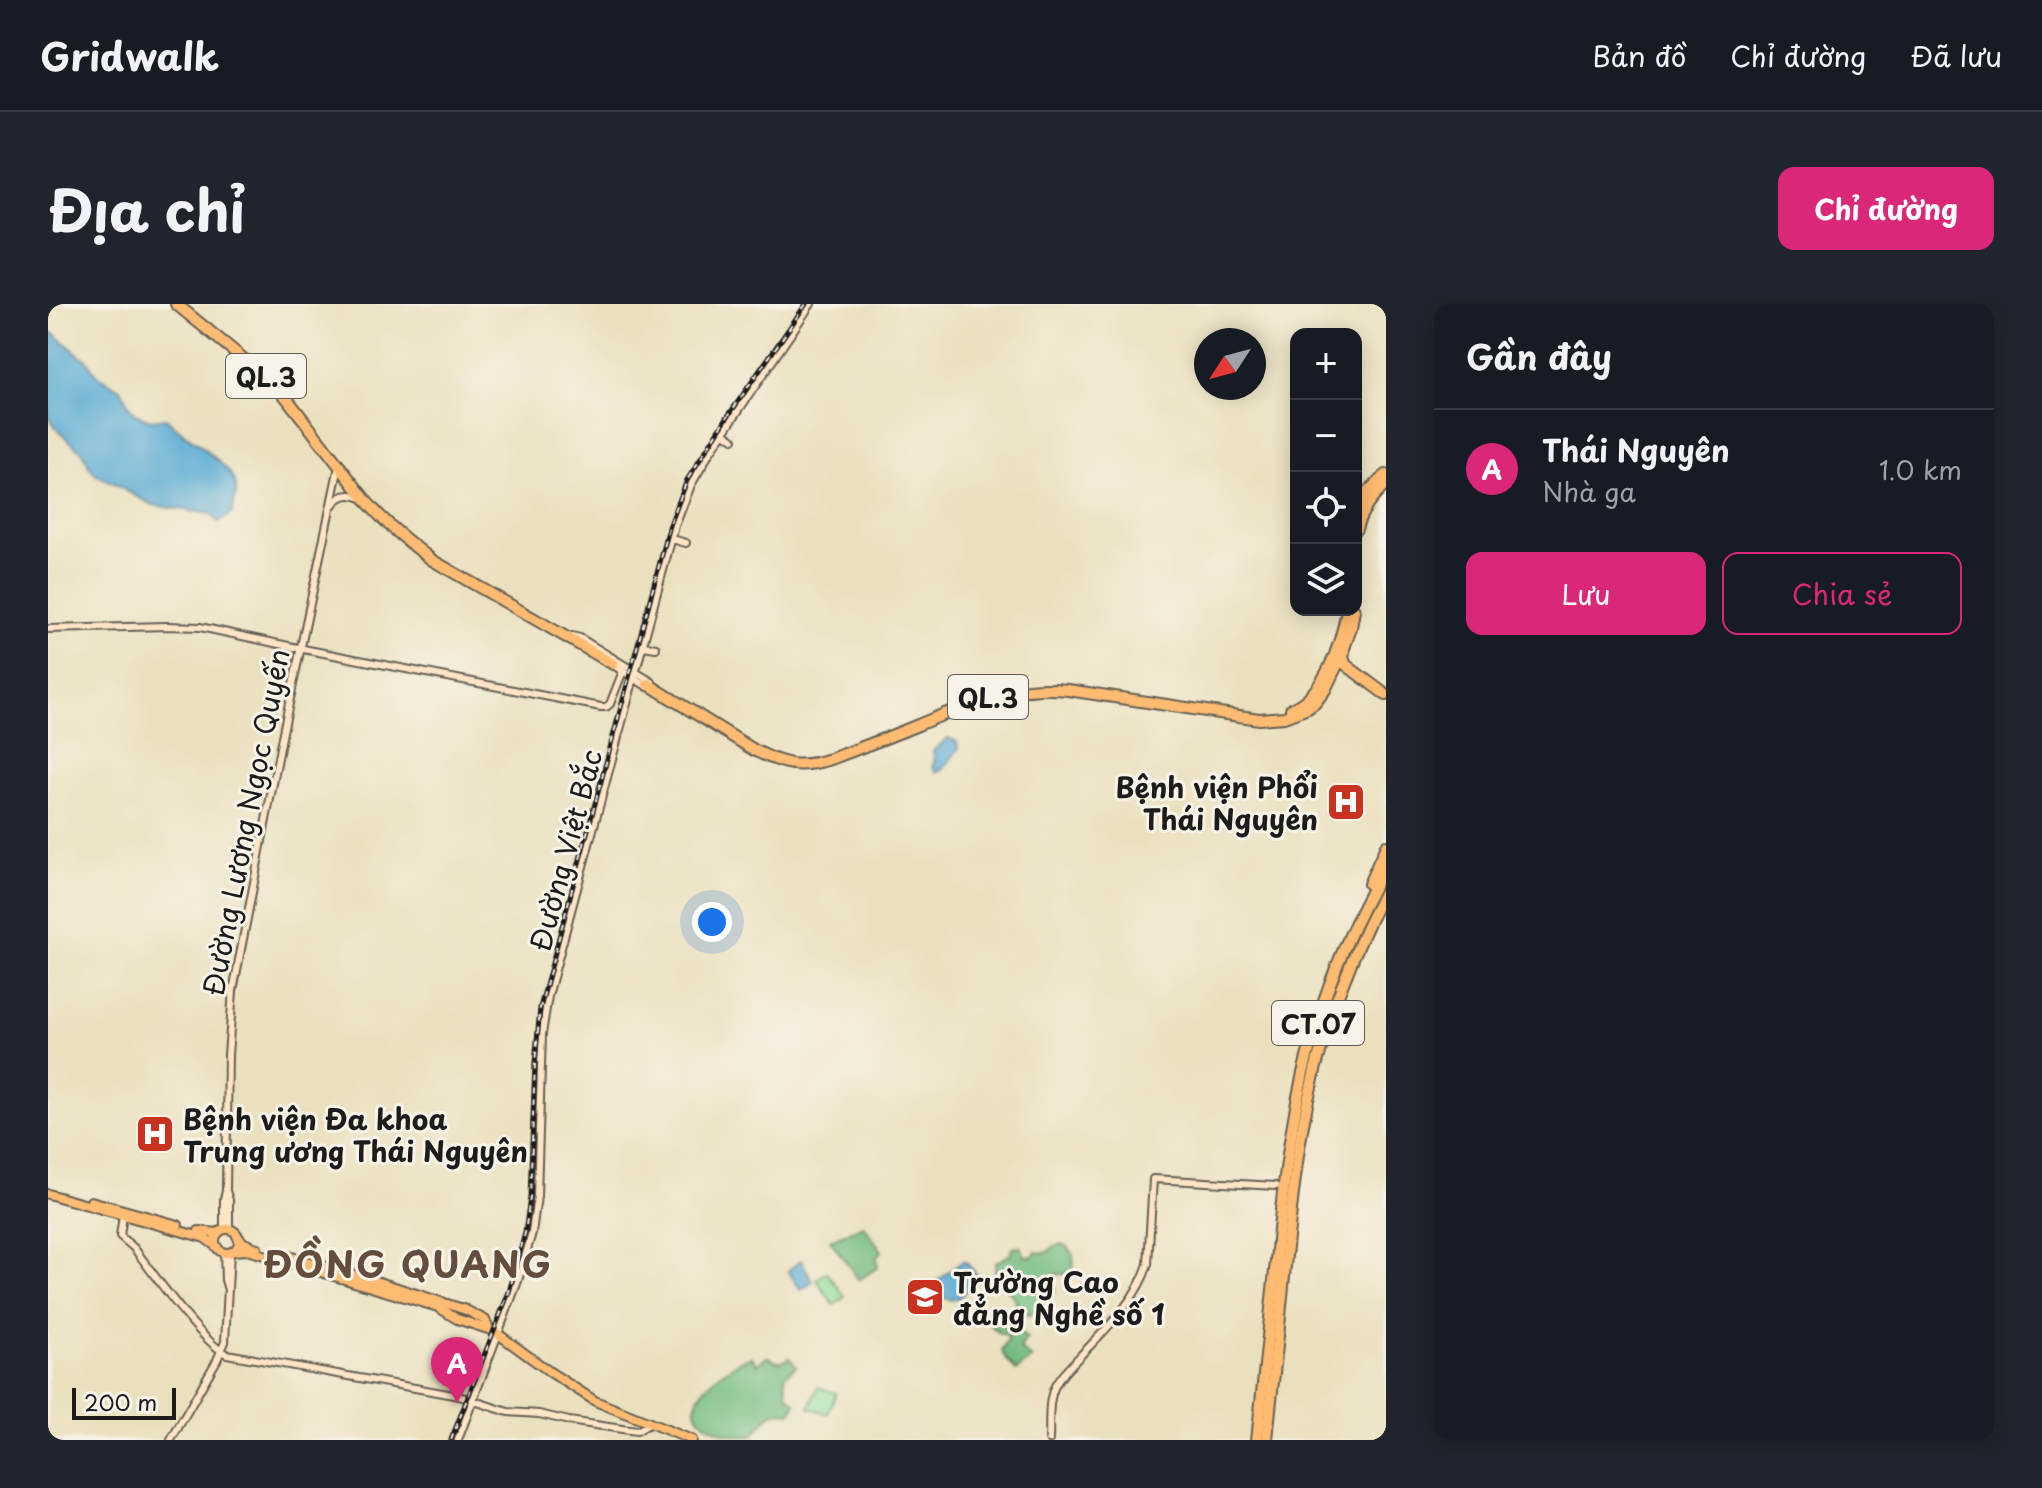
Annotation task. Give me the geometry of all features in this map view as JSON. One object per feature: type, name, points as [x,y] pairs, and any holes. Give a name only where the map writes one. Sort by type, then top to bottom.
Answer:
[{"type":"highway","name":"QL.3","points":[[176,304],[278,387],[368,503],[390,526],[432,560],[617,665]]},
{"type":"highway","points":[[1362,499],[1367,492],[1383,482]]},
{"type":"highway","points":[[1362,512],[1383,482]]},
{"type":"highway","name":"QL.3","points":[[1340,648],[1346,616]]},
{"type":"highway","name":"QL.3","points":[[649,684],[765,750],[804,763],[1015,690],[1060,689],[1261,715],[1303,707],[1313,693],[1324,685],[1351,628],[1353,616]]},
{"type":"highway","points":[[1337,667],[1335,660],[1340,648]]},
{"type":"highway","points":[[1340,648],[1352,674]]},
{"type":"highway","points":[[1324,685],[1337,667],[1343,666],[1386,695]]},
{"type":"highway","points":[[1324,685],[1352,674]]},
{"type":"highway","points":[[1325,998],[1357,911],[1386,846]]},
{"type":"highway","name":"CT.07","points":[[1257,1440],[1282,1192],[1304,1070],[1325,998],[1362,911],[1386,865]]},
{"type":"highway","name":"CT.07","points":[[1267,1440],[1293,1193],[1314,1073],[1335,1002],[1386,889]]},
{"type":"highway","points":[[1353,957],[1386,898]]},
{"type":"main road","points":[[48,1191],[206,1233],[227,1232],[248,1245],[332,1272]]},
{"type":"main road","points":[[78,1200],[205,1238],[226,1251],[247,1250],[466,1310],[485,1320],[494,1331],[589,1397],[692,1440]]},
{"type":"main road","points":[[226,1251],[238,1244],[227,1232]]},
{"type":"main road","points":[[226,1251],[215,1240],[227,1232]]},
{"type":"street","name":"Đường Việt Bắc","points":[[458,1440],[494,1331],[518,1281],[532,1233],[537,1196],[542,1034],[548,996],[672,539],[691,485],[701,467],[811,304]]},
{"type":"street","points":[[723,432],[733,439]]},
{"type":"street","name":"Đường Lương Ngọc Quyến","points":[[227,1232],[228,1055],[233,991],[339,466]]},
{"type":"street","points":[[329,510],[336,499],[349,494],[368,503]]},
{"type":"street","points":[[672,539],[686,543]]},
{"type":"street","points":[[48,629],[200,627],[601,707],[610,704],[617,665],[694,711]]},
{"type":"street","points":[[570,636],[580,638],[635,675]]},
{"type":"street","points":[[643,646],[656,648]]},
{"type":"street","points":[[1049,1440],[1051,1400],[1056,1383],[1115,1319],[1137,1290],[1145,1273],[1153,1179],[1276,1186]]},
{"type":"street","points":[[123,1215],[120,1236],[134,1248],[206,1338],[221,1351],[234,1356],[473,1400],[504,1412],[539,1414],[637,1431],[651,1423]]},
{"type":"street","points":[[171,1440],[221,1351],[226,1334],[226,1251]]},
{"type":"green space","points":[[864,1226],[882,1251],[876,1258],[878,1267],[859,1280],[830,1240]]},
{"type":"green space","points":[[1062,1244],[1071,1251],[1073,1270],[1048,1279],[1055,1286],[1054,1293],[1028,1316],[1014,1304],[1017,1301],[994,1273],[996,1262],[1010,1255],[1012,1248],[1021,1247],[1026,1257],[1036,1252],[1046,1253]]},
{"type":"green space","points":[[827,1272],[845,1297],[834,1305],[817,1280]]},
{"type":"green space","points":[[997,1314],[1004,1326],[1027,1338],[1020,1349],[1032,1359],[1016,1371],[1002,1351],[1008,1336],[989,1324]]},
{"type":"green space","points":[[751,1356],[758,1364],[768,1356],[778,1361],[789,1357],[796,1366],[784,1376],[788,1396],[796,1403],[791,1413],[771,1415],[752,1436],[714,1429],[698,1416],[696,1406],[699,1396],[718,1376]]},
{"type":"green space","points":[[818,1387],[836,1393],[828,1414],[810,1408]]},
{"type":"water","points":[[48,329],[86,360],[98,376],[121,389],[135,414],[151,420],[166,418],[224,466],[236,486],[232,513],[218,523],[211,514],[153,505],[96,475],[82,452],[55,427],[48,413]]},
{"type":"water","points":[[948,738],[956,741],[959,748],[943,770],[937,772],[932,765],[935,761],[933,751]]},
{"type":"water","points":[[801,1260],[813,1282],[801,1290],[788,1271]]},
{"type":"water","points":[[964,1260],[978,1276],[962,1295],[946,1299],[940,1294],[936,1282]]},
{"type":"railway","points":[[451,1440],[509,1292],[525,1233],[530,1197],[540,1008],[670,525],[687,480],[806,304]]},
{"type":"place","name":"Bệnh viện Phổi Thái Nguyên","points":[[1346,802]]},
{"type":"place","name":"Bệnh viện Đa khoa Trung ương Thái Nguyên","points":[[155,1134]]},
{"type":"place","name":"Trường Cao đẳng Nghề số 1","points":[[925,1297]]},
{"type":"place","name":"Thái Nguyên","points":[[457,1403]]},
{"type":"district","name":"ĐỒNG QUANG","points":[[408,1263]]}]
